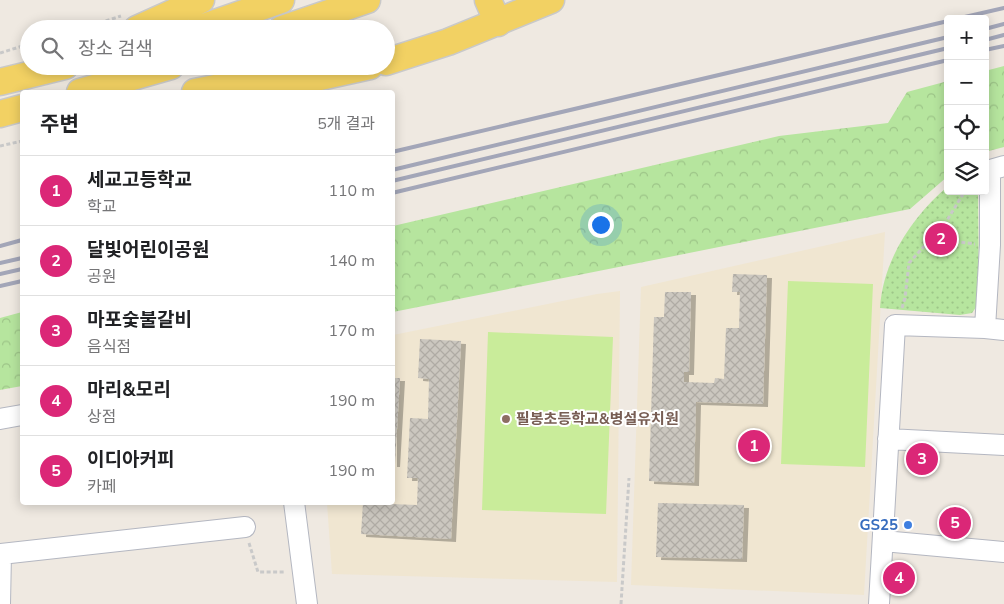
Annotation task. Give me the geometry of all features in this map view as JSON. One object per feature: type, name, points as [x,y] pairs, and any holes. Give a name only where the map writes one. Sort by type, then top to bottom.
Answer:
[{"type":"main road","points":[[157,20],[201,0]]},
{"type":"main road","points":[[224,20],[281,0]]},
{"type":"main road","points":[[309,20],[368,0]]},
{"type":"main road","points":[[395,58],[493,12],[551,0]]},
{"type":"main road","points":[[0,82],[28,75]]},
{"type":"main road","points":[[87,90],[139,75]]},
{"type":"main road","points":[[206,90],[260,80],[329,75]]},
{"type":"main road","points":[[0,114],[20,109]]},
{"type":"main road","points":[[0,130],[20,126]]},
{"type":"street","points":[[879,604],[895,325],[994,329],[990,245],[990,170],[1004,166]]},
{"type":"street","points":[[0,419],[20,415]]},
{"type":"street","points":[[888,439],[1004,445]]},
{"type":"street","points":[[294,505],[307,604]]},
{"type":"street","points":[[0,604],[1,554],[245,527]]},
{"type":"street","points":[[884,541],[1004,552]]},
{"type":"path","points":[[0,53],[20,47]]},
{"type":"path","points":[[0,146],[20,141]]},
{"type":"path","points":[[895,325],[905,298],[909,263],[938,231],[962,195]]},
{"type":"path","points":[[938,231],[959,242],[990,245]]},
{"type":"path","points":[[621,604],[629,478]]},
{"type":"path","points":[[245,527],[258,572],[304,572]]},
{"type":"shaded area","points":[[885,232],[864,595],[631,585],[641,287]]},
{"type":"shaded area","name":"필봉초등학교&병설유치원","points":[[620,291],[617,582],[332,574],[327,505],[395,505],[395,335]]},
{"type":"green space","points":[[1004,66],[1004,147],[989,151],[989,105],[989,70]]},
{"type":"green space","points":[[944,82],[944,179],[910,209],[395,312],[395,226],[779,136],[888,123],[907,92]]},
{"type":"green space","points":[[944,190],[944,195],[978,195],[979,303],[972,313],[960,315],[880,308],[882,290],[893,256],[911,226]]},
{"type":"green space","points":[[788,281],[873,284],[865,467],[781,464]]},
{"type":"green space","points":[[20,313],[20,386],[0,390],[0,318]]},
{"type":"green space","points":[[488,332],[613,337],[606,514],[482,510]]},
{"type":"building","points":[[733,274],[767,275],[763,404],[696,402],[694,483],[649,481],[654,317],[664,317],[665,292],[691,292],[689,372],[684,372],[684,382],[714,383],[715,378],[724,379],[726,328],[739,328],[740,292],[732,292]]},
{"type":"building","points":[[420,339],[461,341],[451,539],[361,534],[363,505],[417,505],[418,478],[407,478],[410,418],[428,419],[429,379],[418,378]]},
{"type":"building","points":[[395,378],[400,378],[395,464]]},
{"type":"building","points":[[658,503],[744,505],[742,559],[656,557]]},
{"type":"railway","points":[[973,15],[1004,8]]},
{"type":"railway","points":[[395,151],[944,22]]},
{"type":"railway","points":[[989,28],[1004,24]]},
{"type":"railway","points":[[989,39],[1004,35]]},
{"type":"railway","points":[[395,169],[944,38]]},
{"type":"railway","points":[[989,49],[1004,46]]},
{"type":"railway","points":[[395,180],[944,49]]},
{"type":"railway","points":[[395,192],[944,61]]},
{"type":"railway","points":[[0,246],[20,241]]},
{"type":"railway","points":[[0,263],[20,258]]},
{"type":"railway","points":[[0,274],[20,269]]},
{"type":"railway","points":[[0,286],[20,281]]},
{"type":"place","name":"달빛어린이공원","points":[[941,239]]},
{"type":"place","name":"필봉초등학교&병설유치원","points":[[506,419]]},
{"type":"place","name":"세교고등학교","points":[[754,446]]},
{"type":"place","name":"마포숯불갈비","points":[[922,459]]},
{"type":"place","name":"이디아커피","points":[[955,523]]},
{"type":"place","name":"GS25","points":[[908,525]]},
{"type":"place","name":"마리&모리","points":[[899,578]]}]
